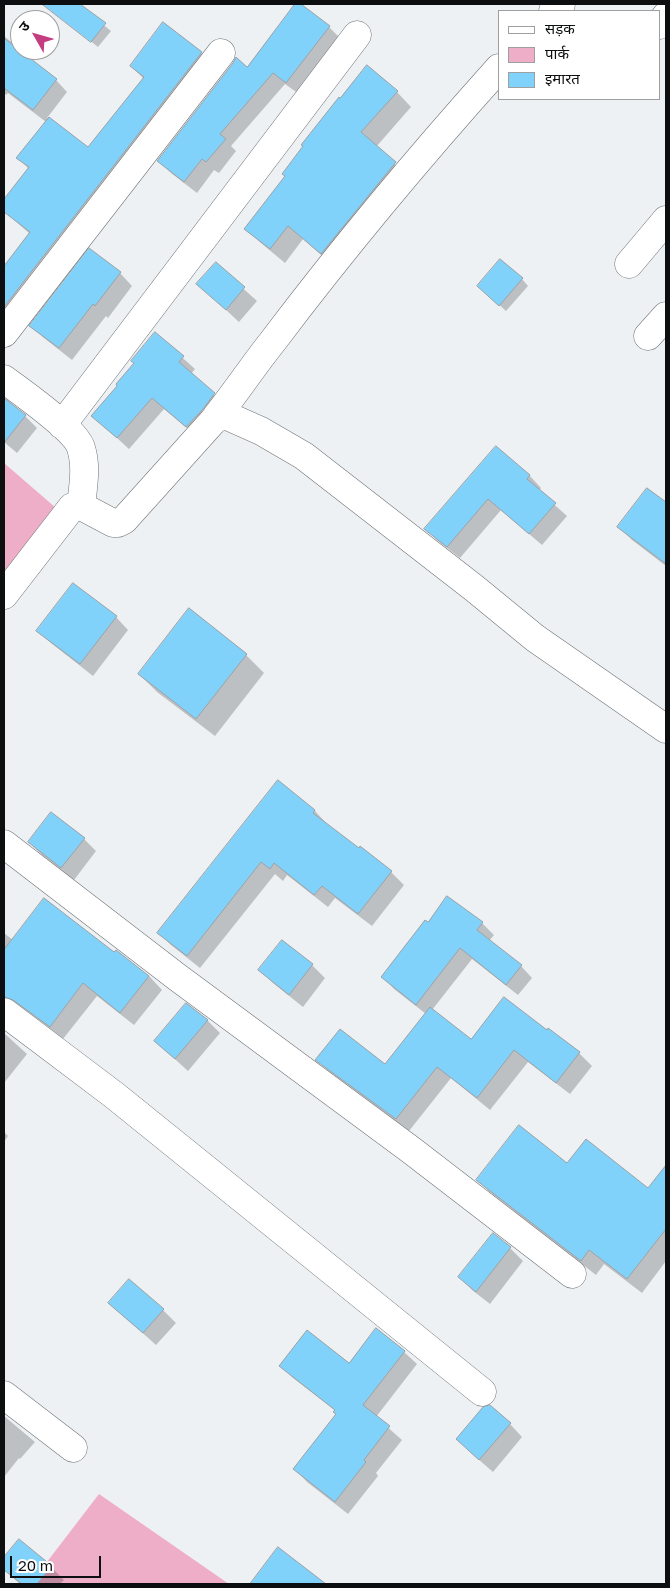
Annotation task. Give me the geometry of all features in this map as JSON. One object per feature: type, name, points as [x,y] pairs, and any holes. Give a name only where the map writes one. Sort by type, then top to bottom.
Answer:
[{"type":"street","points":[[62,424],[357,35]]},
{"type":"street","points":[[4,333],[220,53]]},
{"type":"street","points":[[4,595],[69,510],[76,506],[81,506],[113,524],[124,520],[216,418],[272,342],[366,222],[498,69]]},
{"type":"street","points":[[629,264],[666,220]]},
{"type":"street","points":[[648,336],[666,316]]},
{"type":"street","points":[[4,379],[62,424],[81,446],[84,456],[81,506]]},
{"type":"street","points":[[216,418],[225,415],[268,434],[304,456],[474,588],[535,638],[666,729]]},
{"type":"street","points":[[4,844],[177,977],[412,1150],[572,1274]]},
{"type":"street","points":[[4,1012],[114,1095],[482,1392]]},
{"type":"street","points":[[4,1395],[73,1448]]},
{"type":"green space","points":[[4,463],[63,514],[4,587]]},
{"type":"green space","points":[[99,1494],[229,1584],[30,1584]]},
{"type":"building","points":[[42,4],[80,4],[106,23],[91,42],[60,18],[60,10],[50,10]]},
{"type":"building","points":[[295,4],[301,4],[330,26],[286,83],[273,73],[220,134],[226,139],[206,162],[202,159],[184,182],[157,161],[236,57],[247,67]]},
{"type":"building","points":[[163,22],[202,52],[4,307],[4,266],[30,232],[4,212],[4,199],[29,167],[16,158],[49,117],[88,147],[144,77],[130,66]]},
{"type":"building","points":[[4,38],[10,43],[10,60],[32,60],[57,79],[33,110],[4,88]]},
{"type":"building","points":[[367,65],[398,91],[361,132],[396,162],[321,254],[288,226],[270,249],[244,229],[285,176],[282,174],[303,146],[301,145]]},
{"type":"building","points":[[89,248],[121,272],[59,348],[29,326]]},
{"type":"building","points":[[500,259],[523,278],[499,306],[477,286]]},
{"type":"building","points":[[216,262],[245,287],[226,310],[196,284]]},
{"type":"building","points":[[155,332],[184,356],[179,362],[215,393],[186,427],[152,398],[117,438],[91,416],[117,386],[116,384],[134,363],[131,361]]},
{"type":"building","points":[[4,398],[26,415],[4,443]]},
{"type":"building","points":[[496,446],[530,475],[527,479],[556,503],[529,534],[488,499],[447,547],[424,529]]},
{"type":"building","points":[[647,488],[666,502],[666,564],[617,527]]},
{"type":"building","points":[[73,583],[117,616],[80,664],[36,631]]},
{"type":"building","points":[[189,608],[247,654],[196,719],[138,674]]},
{"type":"building","points":[[278,780],[315,810],[313,813],[392,871],[358,914],[322,886],[314,895],[274,863],[270,869],[261,862],[187,956],[157,933]]},
{"type":"building","points":[[51,812],[85,838],[61,868],[28,842]]},
{"type":"building","points":[[447,896],[483,922],[477,930],[522,965],[506,985],[460,948],[416,1005],[381,977],[425,920],[428,922]]},
{"type":"building","points":[[44,898],[114,952],[116,950],[149,976],[120,1013],[83,983],[50,1027],[13,1000],[4,997],[4,950]]},
{"type":"building","points":[[282,940],[313,964],[289,995],[258,970]]},
{"type":"building","points":[[504,997],[547,1030],[548,1028],[580,1052],[556,1083],[514,1050],[477,1098],[437,1067],[396,1119],[315,1060],[340,1029],[385,1064],[430,1007],[471,1039]]},
{"type":"building","points":[[186,1003],[208,1020],[175,1059],[154,1041]]},
{"type":"building","points":[[519,1125],[567,1163],[586,1139],[648,1188],[666,1165],[666,1229],[627,1279],[589,1250],[581,1261],[476,1180]]},
{"type":"building","points":[[493,1233],[511,1247],[476,1292],[458,1277]]},
{"type":"building","points":[[129,1279],[164,1309],[143,1333],[108,1303]]},
{"type":"building","points":[[376,1328],[405,1351],[363,1405],[390,1426],[364,1460],[366,1462],[335,1502],[293,1469],[336,1414],[333,1412],[335,1410],[279,1366],[307,1330],[349,1363]]},
{"type":"building","points":[[490,1405],[511,1423],[479,1460],[456,1439],[483,1407]]},
{"type":"building","points":[[19,1539],[52,1566],[37,1584],[22,1584],[4,1570],[4,1557]]},
{"type":"building","points":[[278,1547],[326,1584],[250,1584]]}]
